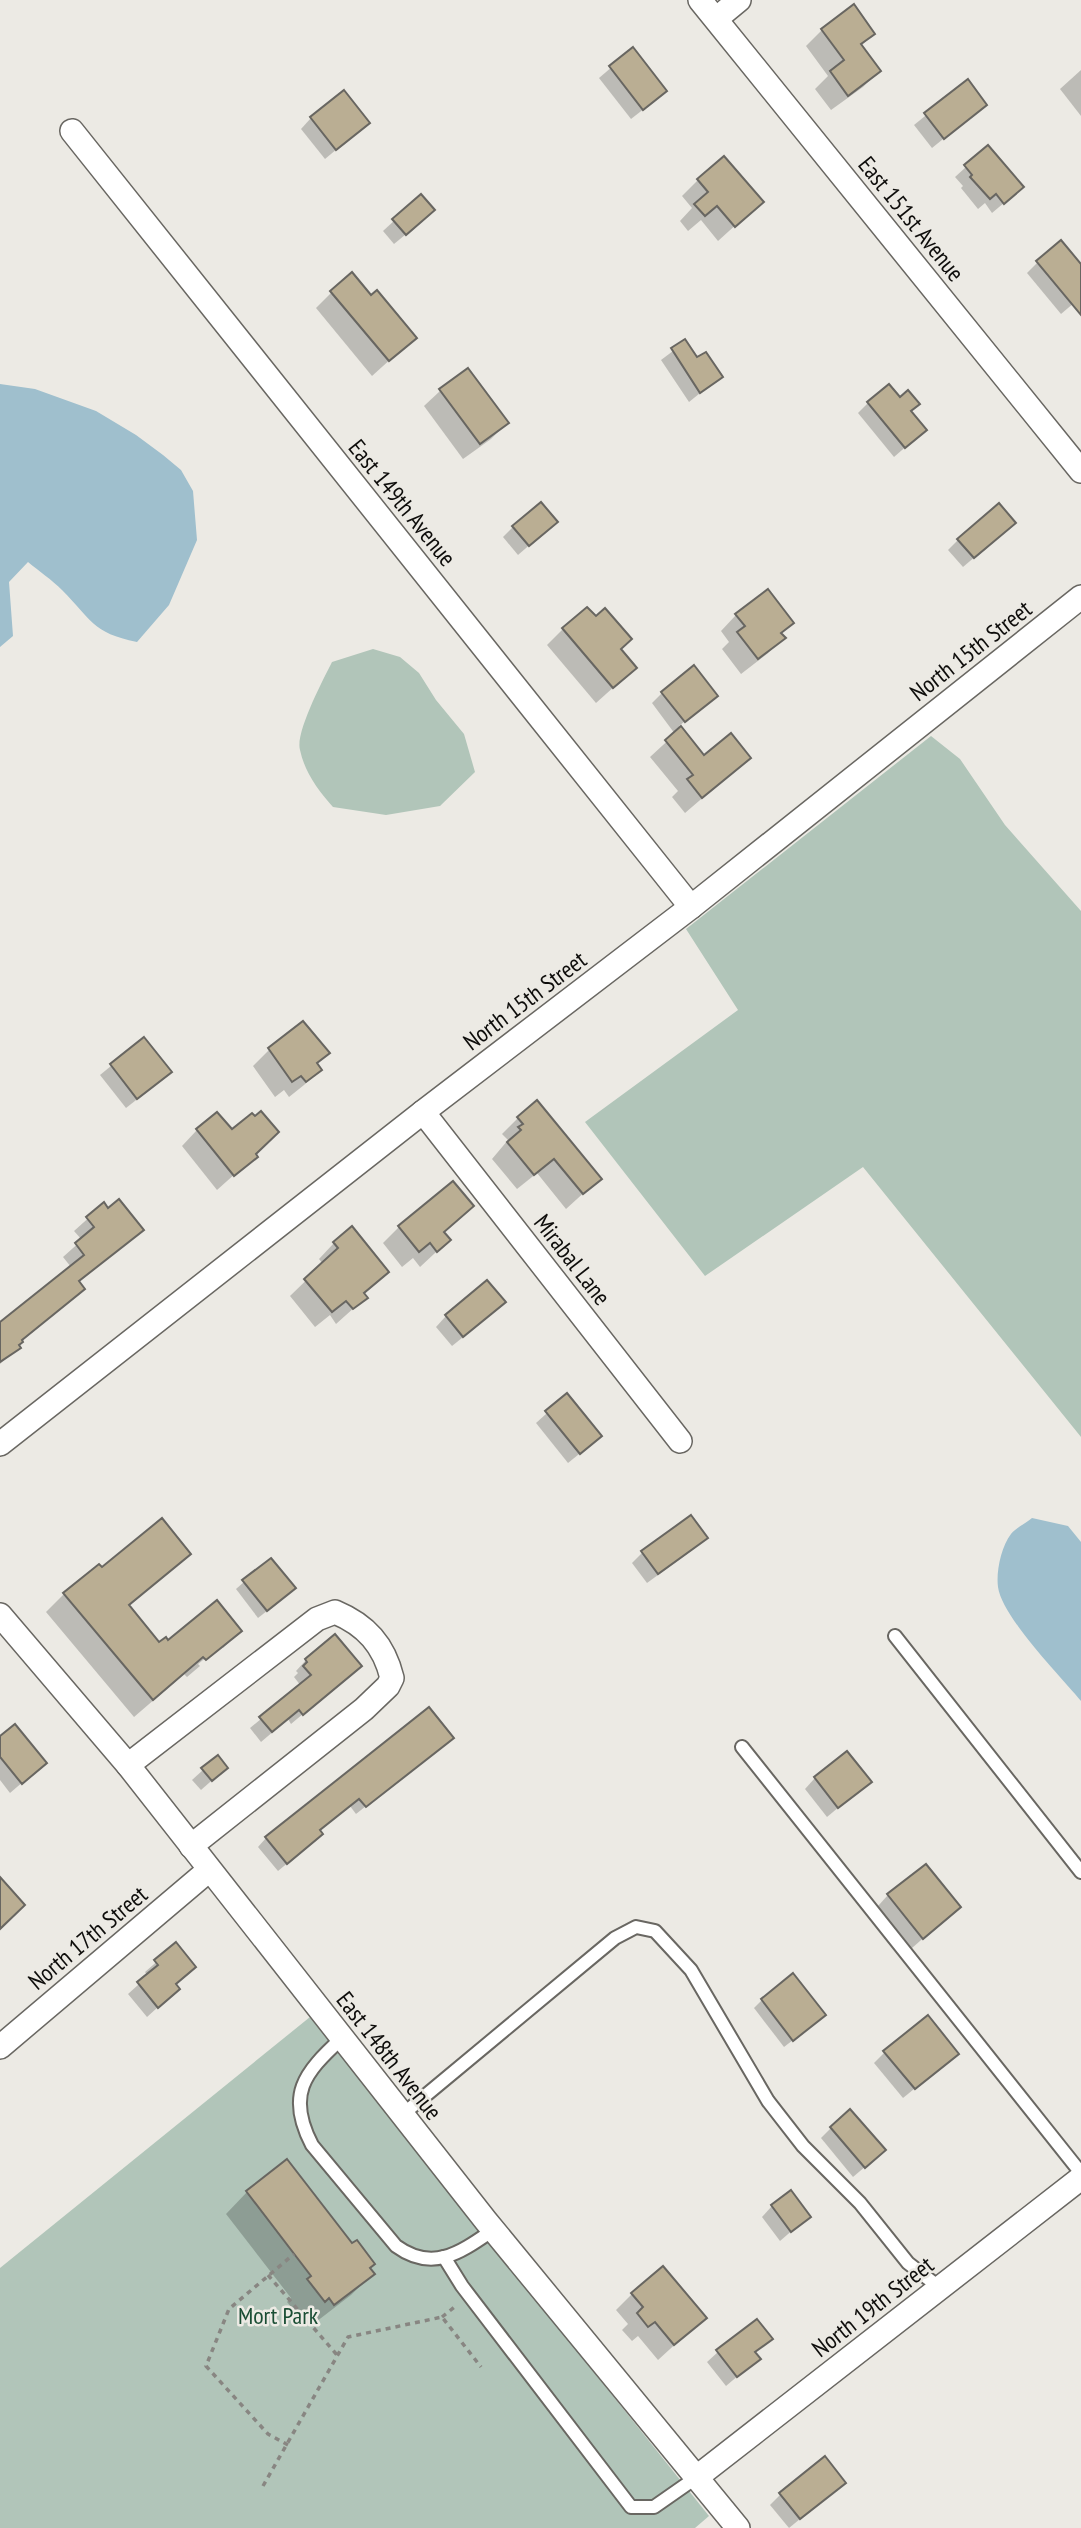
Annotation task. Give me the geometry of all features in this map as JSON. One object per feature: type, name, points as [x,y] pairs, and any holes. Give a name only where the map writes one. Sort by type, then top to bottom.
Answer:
[{"type":"street","name":"East 151st Avenue","points":[[700,0],[1081,471]]},
{"type":"street","points":[[716,19],[739,0]]},
{"type":"street","name":"East 149th Avenue","points":[[72,131],[691,907]]},
{"type":"street","name":"North 15th Street","points":[[0,1444],[423,1112],[691,907],[1081,597]]},
{"type":"street","name":"Mirabal Lane","points":[[423,1112],[680,1441]]},
{"type":"street","points":[[128,1765],[317,1619],[335,1612],[349,1618],[373,1639],[387,1657],[392,1678],[388,1686],[364,1709],[191,1846]]},
{"type":"street","name":"East 148th Avenue","points":[[0,1615],[128,1765],[493,2230],[738,2528]]},
{"type":"street","name":"North 17th Street","points":[[0,2047],[209,1870]]},
{"type":"street","name":"North 19th Street","points":[[698,2477],[1081,2176]]},
{"type":"lane","points":[[895,1636],[1081,1872]]},
{"type":"lane","points":[[742,1747],[1081,2176]]},
{"type":"lane","points":[[402,2115],[615,1938],[636,1927],[654,1931],[691,1970],[768,2101],[803,2146],[860,2203],[908,2263],[940,2288]]},
{"type":"lane","points":[[341,2039],[320,2058],[301,2086],[298,2099],[303,2128],[312,2145],[396,2246],[419,2259],[433,2260],[444,2257],[468,2247],[493,2230]]},
{"type":"lane","points":[[444,2257],[462,2286],[631,2507],[654,2507],[698,2477]]},
{"type":"path","points":[[288,2445],[268,2434],[206,2366],[229,2309],[294,2254]]},
{"type":"path","points":[[268,2275],[337,2355]]},
{"type":"path","points":[[263,2486],[346,2339],[351,2336],[442,2317],[481,2367]]},
{"type":"green space","points":[[373,649],[400,657],[419,673],[436,700],[464,734],[475,772],[440,806],[386,815],[333,807],[317,788],[305,766],[300,750],[302,732],[332,662]]},
{"type":"green space","points":[[931,736],[960,759],[1005,825],[1081,911],[1081,1437],[863,1167],[705,1276],[585,1122],[738,1010],[686,929]]},
{"type":"green space","name":"Mort Park","points":[[310,2017],[709,2516],[695,2528],[0,2528],[0,2268]]},
{"type":"water","points":[[0,384],[35,389],[96,411],[163,455],[181,470],[193,491],[197,540],[169,605],[137,642],[110,634],[94,624],[58,586],[28,562],[9,582],[13,636],[0,647]]},
{"type":"water","points":[[1032,1518],[1068,1526],[1081,1542],[1081,1701],[1021,1630],[1002,1600],[998,1587],[1000,1560],[1007,1539]]},
{"type":"building","points":[[854,4],[875,34],[861,44],[881,71],[848,96],[830,71],[844,60],[821,29]]},
{"type":"building","points":[[633,47],[667,91],[643,110],[609,66]]},
{"type":"building","points":[[968,79],[987,105],[944,139],[924,113]]},
{"type":"building","points":[[344,90],[370,123],[336,150],[310,117]]},
{"type":"building","points":[[988,145],[1024,187],[1004,204],[996,194],[990,199],[970,177],[972,175],[964,165]]},
{"type":"building","points":[[724,156],[764,202],[735,227],[717,206],[705,216],[694,204],[708,192],[697,179]]},
{"type":"building","points":[[421,194],[435,210],[406,235],[392,219]]},
{"type":"building","points":[[1061,240],[1081,264],[1081,315],[1036,261]]},
{"type":"building","points":[[352,272],[371,295],[377,290],[417,338],[389,361],[330,291]]},
{"type":"building","points":[[685,339],[697,357],[706,352],[723,377],[700,393],[671,348]]},
{"type":"building","points":[[468,368],[509,423],[480,444],[439,389]]},
{"type":"building","points":[[889,384],[900,397],[908,390],[920,404],[911,411],[927,430],[905,448],[867,402]]},
{"type":"building","points":[[541,502],[558,522],[529,546],[512,526]]},
{"type":"building","points":[[999,503],[1016,523],[974,558],[957,539]]},
{"type":"building","points":[[768,589],[794,623],[781,633],[786,638],[758,659],[737,632],[745,626],[735,614]]},
{"type":"building","points":[[587,607],[596,616],[605,608],[632,639],[621,649],[637,668],[613,688],[562,628]]},
{"type":"building","points":[[694,665],[718,696],[685,722],[661,692]]},
{"type":"building","points":[[681,726],[704,755],[731,733],[751,758],[702,798],[687,779],[693,775],[665,740]]},
{"type":"building","points":[[303,1021],[330,1053],[317,1063],[322,1070],[306,1082],[301,1076],[292,1082],[268,1048]]},
{"type":"building","points":[[144,1037],[172,1072],[137,1099],[110,1064]]},
{"type":"building","points":[[537,1100],[602,1179],[583,1194],[554,1159],[534,1175],[507,1142],[521,1130],[518,1127],[523,1124],[517,1117]]},
{"type":"building","points":[[261,1111],[279,1132],[256,1154],[258,1157],[234,1176],[196,1129],[217,1112],[232,1129],[252,1113],[255,1116]]},
{"type":"building","points":[[453,1181],[474,1206],[444,1232],[451,1240],[437,1252],[430,1243],[419,1252],[398,1226]]},
{"type":"building","points":[[119,1199],[144,1230],[79,1281],[85,1289],[22,1340],[19,1345],[21,1348],[0,1362],[0,1322],[84,1255],[75,1243],[94,1227],[86,1217],[104,1202],[108,1208]]},
{"type":"building","points":[[352,1226],[389,1272],[364,1293],[368,1298],[353,1309],[346,1301],[332,1312],[304,1279],[338,1248],[333,1242]]},
{"type":"building","points":[[487,1280],[506,1302],[463,1337],[445,1315]]},
{"type":"building","points":[[567,1393],[602,1436],[580,1454],[545,1411]]},
{"type":"building","points":[[691,1515],[708,1538],[658,1574],[641,1551]]},
{"type":"building","points":[[162,1518],[191,1554],[129,1605],[159,1642],[166,1637],[168,1640],[217,1600],[242,1631],[206,1660],[203,1657],[153,1700],[63,1593],[99,1564],[102,1567]]},
{"type":"building","points":[[271,1558],[296,1588],[267,1611],[242,1580]]},
{"type":"building","points":[[335,1634],[362,1666],[303,1715],[299,1710],[272,1732],[259,1717],[311,1675],[303,1666],[307,1662],[305,1659]]},
{"type":"building","points":[[429,1707],[454,1738],[366,1807],[359,1799],[320,1830],[323,1834],[287,1864],[265,1837]]},
{"type":"building","points":[[15,1724],[47,1763],[22,1784],[0,1757],[0,1736]]},
{"type":"building","points":[[847,1751],[872,1782],[838,1808],[814,1777]]},
{"type":"building","points":[[218,1755],[228,1768],[212,1781],[201,1768]]},
{"type":"building","points":[[926,1864],[961,1907],[923,1939],[887,1894]]},
{"type":"building","points":[[0,1877],[25,1905],[0,1929]]},
{"type":"building","points":[[176,1942],[196,1967],[176,1984],[180,1989],[158,2008],[137,1982],[158,1965],[154,1960]]},
{"type":"building","points":[[793,1973],[826,2015],[793,2041],[761,1999]]},
{"type":"building","points":[[928,2015],[959,2054],[915,2089],[883,2051]]},
{"type":"building","points":[[850,2109],[886,2150],[865,2168],[830,2127]]},
{"type":"building","points":[[287,2159],[352,2243],[357,2240],[375,2264],[370,2268],[375,2274],[334,2305],[329,2298],[325,2302],[307,2279],[311,2276],[246,2191]]},
{"type":"building","points":[[791,2190],[811,2217],[791,2232],[771,2205]]},
{"type":"building","points":[[663,2266],[707,2318],[674,2345],[655,2322],[648,2327],[637,2313],[643,2307],[631,2293]]},
{"type":"building","points":[[757,2319],[773,2339],[755,2352],[761,2359],[737,2377],[716,2350]]},
{"type":"building","points":[[825,2456],[846,2483],[800,2519],[779,2493]]}]
